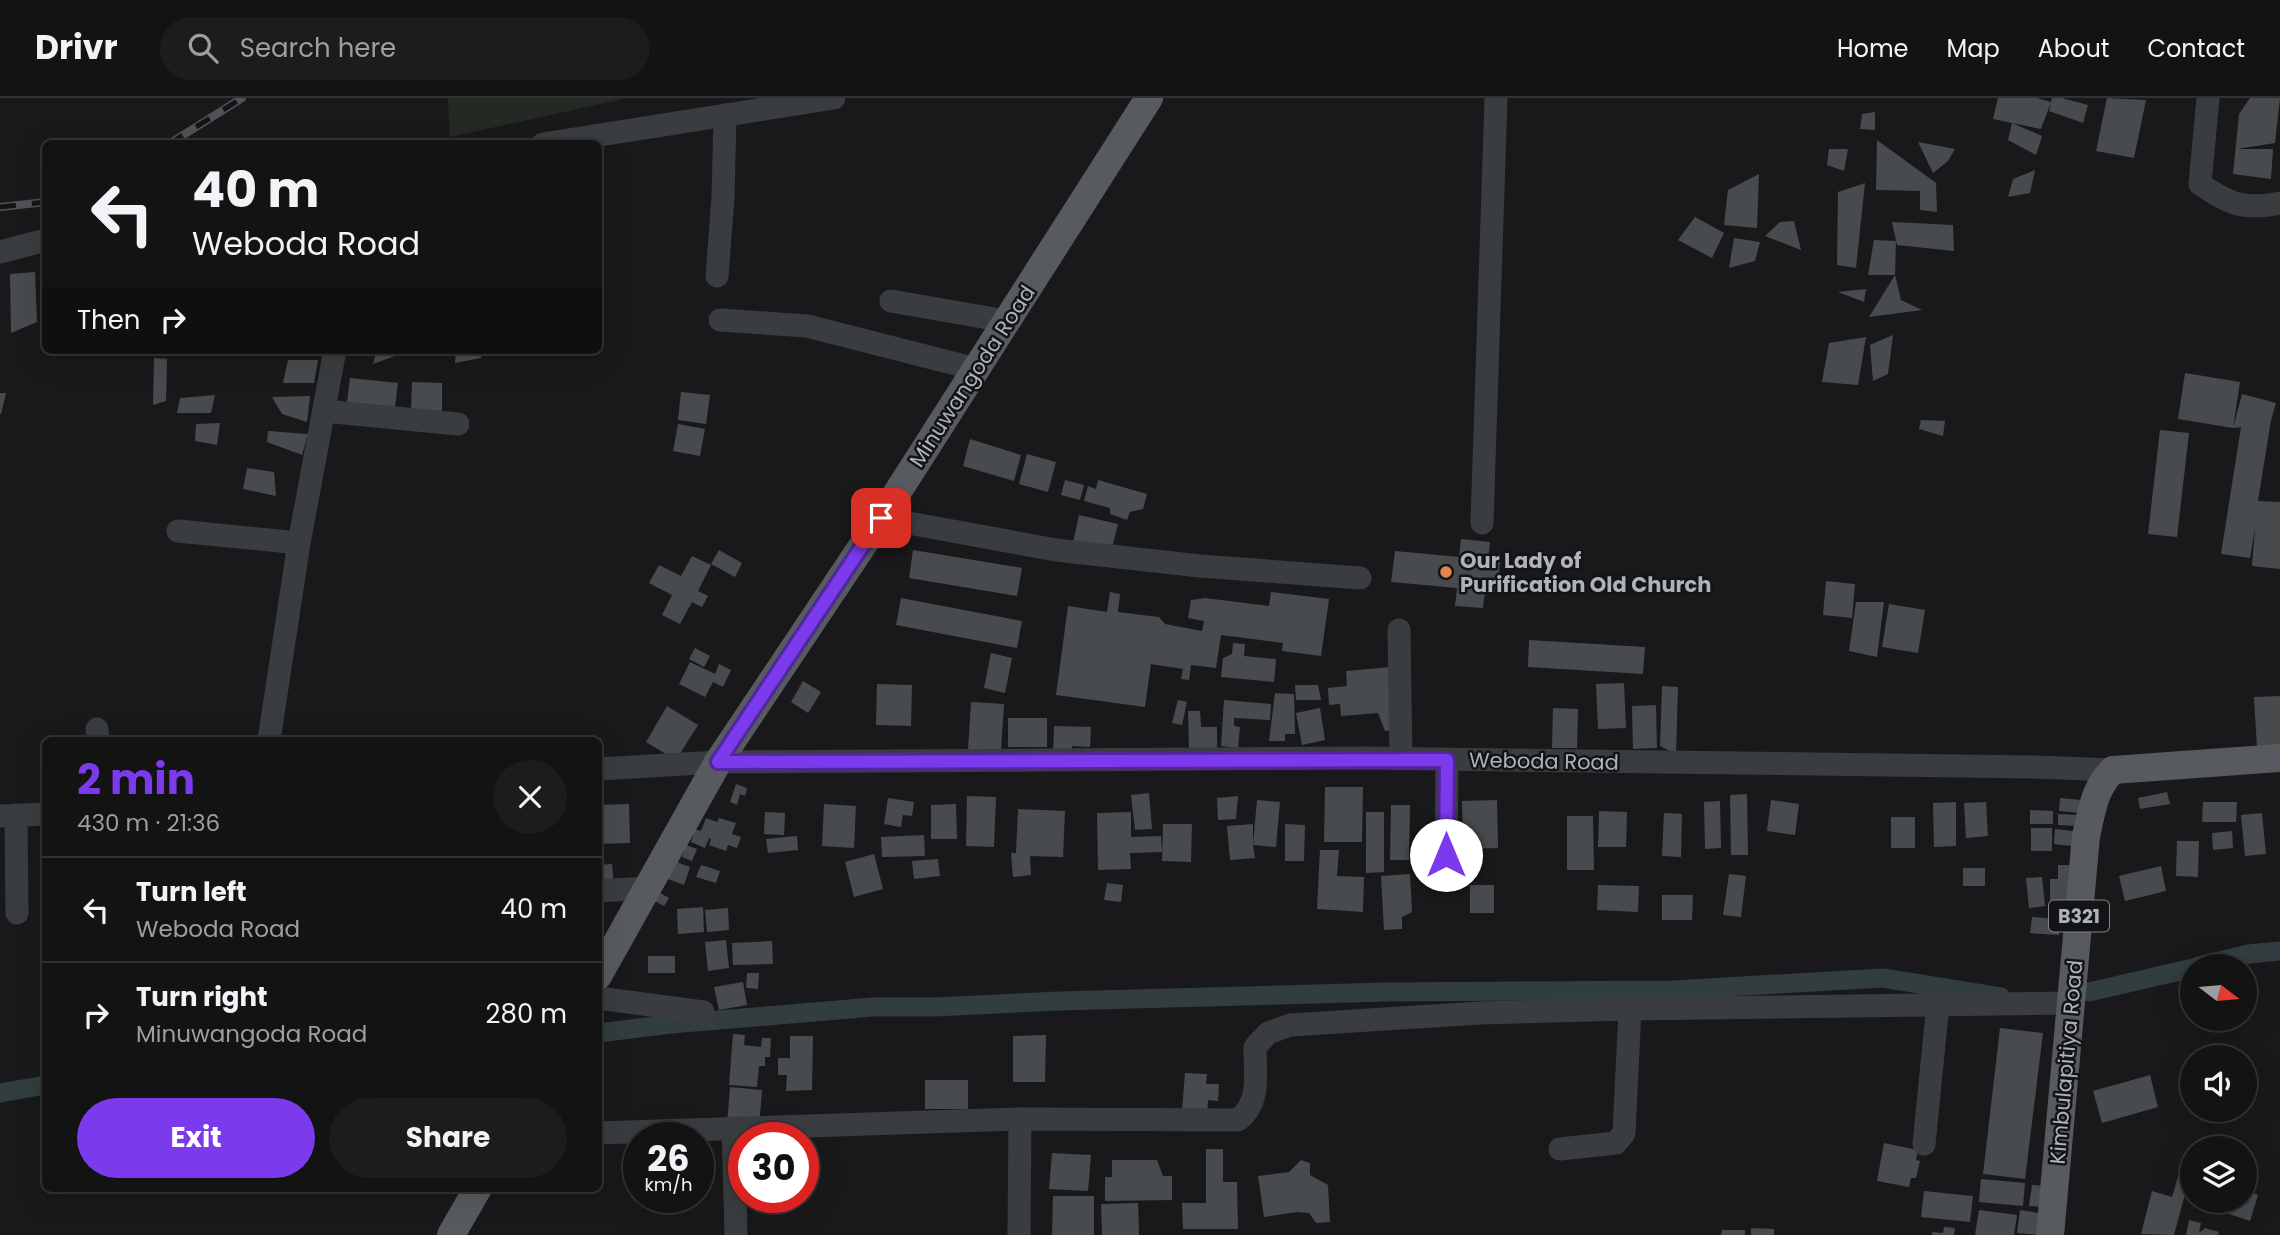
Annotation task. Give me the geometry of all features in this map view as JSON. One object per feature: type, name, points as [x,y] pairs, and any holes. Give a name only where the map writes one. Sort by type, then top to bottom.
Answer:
[{"type":"main road","name":"Minuwangoda Road","points":[[603,959],[648,888],[718,762],[881,518],[1149,98]]},
{"type":"main road","points":[[2113,770],[2280,758]]},
{"type":"main road","name":"Kimbulapitiya Road","points":[[2050,1235],[2086,836],[2096,793],[2102,780],[2113,770]]},
{"type":"main road","points":[[451,1235],[476,1192]]},
{"type":"street","points":[[564,140],[729,109],[834,98]]},
{"type":"street","points":[[1482,523],[1496,98]]},
{"type":"street","points":[[2208,98],[2200,184],[2227,202],[2258,207],[2280,203]]},
{"type":"street","points":[[717,275],[729,109]]},
{"type":"street","points":[[0,252],[42,241]]},
{"type":"street","points":[[891,301],[1006,321]]},
{"type":"street","points":[[720,320],[807,326],[976,369]]},
{"type":"street","points":[[269,737],[299,543],[334,354]]},
{"type":"street","points":[[324,411],[458,424]]},
{"type":"street","points":[[881,518],[1056,550],[1200,566],[1360,578]]},
{"type":"street","points":[[178,531],[299,543]]},
{"type":"street","points":[[1399,630],[1401,759]]},
{"type":"street","name":"Weboda Road","points":[[602,769],[718,762],[1401,759],[2035,766],[2113,770]]},
{"type":"street","points":[[1446,855],[1447,760]]},
{"type":"street","points":[[17,913],[8,816],[42,814]]},
{"type":"street","points":[[602,891],[648,888]]},
{"type":"street","points":[[602,999],[703,1012]]},
{"type":"street","points":[[819,1125],[1020,1119],[1238,1120],[1249,1112],[1255,1094],[1255,1047],[1268,1033],[1290,1025],[1480,1013],[2073,1003]]},
{"type":"street","points":[[1924,1144],[1938,1004]]},
{"type":"street","points":[[1560,1149],[1616,1143],[1622,1139],[1630,1009]]},
{"type":"street","points":[[1019,1235],[1020,1119]]},
{"type":"street","points":[[602,1133],[728,1128]]},
{"type":"street","points":[[735,1213],[736,1235]]},
{"type":"shaded area","points":[[448,98],[628,98],[450,137]]},
{"type":"building","points":[[1998,98],[2037,98],[2051,102],[2041,129],[1993,119]]},
{"type":"building","points":[[2052,98],[2088,105],[2083,123],[2049,111]]},
{"type":"building","points":[[2107,98],[2146,100],[2134,158],[2096,151]]},
{"type":"building","points":[[2250,98],[2280,98],[2275,143],[2237,149],[2273,149],[2271,179],[2233,174],[2239,114]]},
{"type":"building","points":[[1875,112],[1875,130],[1860,129],[1862,114]]},
{"type":"building","points":[[2012,123],[2042,136],[2036,155],[2008,140]]},
{"type":"building","points":[[1877,140],[1936,183],[1937,212],[1920,210],[1920,191],[1876,190]]},
{"type":"building","points":[[1918,142],[1955,149],[1948,161],[1933,173]]},
{"type":"building","points":[[1829,149],[1848,149],[1844,171],[1827,165]]},
{"type":"building","points":[[2035,170],[2030,193],[2008,197],[2013,179]]},
{"type":"building","points":[[1759,174],[1757,228],[1724,225],[1728,190]]},
{"type":"building","points":[[1865,183],[1856,268],[1837,265],[1838,192]]},
{"type":"building","points":[[1695,217],[1724,233],[1712,258],[1678,240]]},
{"type":"building","points":[[1794,221],[1801,250],[1765,236],[1780,222]]},
{"type":"building","points":[[1892,222],[1953,225],[1954,251],[1897,245]]},
{"type":"building","points":[[1734,238],[1760,242],[1755,261],[1729,268]]},
{"type":"building","points":[[1874,240],[1896,241],[1895,275],[1868,275]]},
{"type":"building","points":[[35,272],[37,322],[11,333],[10,274]]},
{"type":"building","points":[[1895,275],[1901,300],[1922,310],[1869,317]]},
{"type":"building","points":[[1866,289],[1864,302],[1838,292]]},
{"type":"building","points":[[1893,335],[1888,374],[1873,381],[1870,345]]},
{"type":"building","points":[[1866,337],[1858,385],[1822,382],[1829,343]]},
{"type":"building","points":[[376,354],[400,354],[373,364]]},
{"type":"building","points":[[456,354],[481,354],[481,358],[455,363]]},
{"type":"building","points":[[154,358],[167,359],[166,401],[153,405]]},
{"type":"building","points":[[288,360],[318,360],[314,383],[283,383]]},
{"type":"building","points":[[2185,373],[2240,382],[2233,428],[2178,419]]},
{"type":"building","points":[[350,378],[398,383],[395,407],[347,402]]},
{"type":"building","points":[[412,382],[442,383],[442,411],[411,411]]},
{"type":"building","points":[[681,392],[710,395],[706,424],[678,420]]},
{"type":"building","points":[[0,393],[6,393],[1,414],[0,414]]},
{"type":"building","points":[[2242,394],[2276,403],[2258,501],[2280,502],[2280,569],[2252,566],[2255,528],[2250,558],[2221,554],[2241,427],[2233,428]]},
{"type":"building","points":[[215,395],[211,413],[177,413],[180,398]]},
{"type":"building","points":[[310,396],[307,422],[282,414],[272,397]]},
{"type":"building","points":[[1921,420],[1945,421],[1943,436],[1919,429]]},
{"type":"building","points":[[220,423],[217,445],[195,441],[196,424]]},
{"type":"building","points":[[678,424],[705,429],[700,456],[673,451]]},
{"type":"building","points":[[2160,430],[2189,433],[2177,537],[2148,534]]},
{"type":"building","points":[[268,431],[308,434],[302,455],[267,442]]},
{"type":"building","points":[[970,439],[1021,455],[1014,481],[963,466]]},
{"type":"building","points":[[1027,454],[1056,462],[1048,492],[1019,484]]},
{"type":"building","points":[[247,468],[274,472],[276,496],[243,489]]},
{"type":"building","points":[[1065,480],[1084,485],[1080,500],[1061,495]]},
{"type":"building","points":[[1098,480],[1147,494],[1143,509],[1130,512],[1127,520],[1110,514],[1110,508],[1084,501],[1088,486],[1096,489]]},
{"type":"building","points":[[1079,515],[1118,524],[1111,552],[1073,543]]},
{"type":"building","name":"Our Lady of Purification Old Church","points":[[1461,539],[1490,542],[1488,561],[1500,562],[1497,592],[1485,592],[1483,608],[1455,606],[1457,588],[1391,582],[1395,551],[1459,557]]},
{"type":"building","points":[[719,550],[742,563],[735,577],[711,564]]},
{"type":"building","points":[[913,550],[1022,568],[1017,596],[909,578]]},
{"type":"building","points":[[692,556],[711,565],[698,591],[708,596],[702,607],[692,602],[680,624],[662,615],[672,595],[649,583],[659,565],[681,576]]},
{"type":"building","points":[[1826,581],[1855,584],[1852,618],[1823,615]]},
{"type":"building","points":[[1110,592],[1120,594],[1118,612],[1159,617],[1165,624],[1202,631],[1204,621],[1188,618],[1191,600],[1205,598],[1269,606],[1271,592],[1329,599],[1321,656],[1282,651],[1283,643],[1221,635],[1216,668],[1191,665],[1189,680],[1181,679],[1183,669],[1151,664],[1145,707],[1056,695],[1068,606],[1107,612]]},
{"type":"building","points":[[901,598],[1022,621],[1017,648],[896,625]]},
{"type":"building","points":[[1856,602],[1884,602],[1877,657],[1849,651]]},
{"type":"building","points":[[1889,604],[1925,610],[1918,653],[1882,647]]},
{"type":"building","points":[[1529,640],[1645,647],[1643,674],[1528,667]]},
{"type":"building","points":[[1233,643],[1245,644],[1244,656],[1276,659],[1274,682],[1221,677],[1223,658],[1232,654]]},
{"type":"building","points":[[695,648],[710,656],[704,667],[689,659]]},
{"type":"building","points":[[991,653],[1012,658],[1005,693],[984,688]]},
{"type":"building","points":[[690,662],[715,674],[719,664],[731,670],[723,687],[713,682],[705,697],[679,684]]},
{"type":"building","points":[[1392,667],[1397,730],[1385,731],[1378,713],[1341,716],[1340,704],[1329,705],[1328,688],[1347,686],[1346,671]]},
{"type":"building","points":[[803,681],[821,692],[808,713],[791,702]]},
{"type":"building","points":[[1624,683],[1626,728],[1598,729],[1596,684]]},
{"type":"building","points":[[877,684],[912,685],[911,726],[876,725]]},
{"type":"building","points":[[1295,685],[1318,685],[1321,700],[1296,700]]},
{"type":"building","points":[[1662,686],[1678,687],[1676,754],[1660,746]]},
{"type":"building","points":[[1275,693],[1294,694],[1295,734],[1285,734],[1285,741],[1269,741]]},
{"type":"building","points":[[2280,696],[2280,747],[2257,748],[2254,697]]},
{"type":"building","points":[[1178,700],[1187,702],[1182,725],[1172,723]]},
{"type":"building","points":[[1224,700],[1271,704],[1270,720],[1234,718],[1234,726],[1240,727],[1238,748],[1221,746]]},
{"type":"building","points":[[971,702],[1004,704],[1001,751],[968,750]]},
{"type":"building","points":[[1656,705],[1657,748],[1633,749],[1632,706]]},
{"type":"building","points":[[667,706],[698,725],[676,760],[646,742]]},
{"type":"building","points":[[1320,708],[1325,740],[1302,745],[1296,713]]},
{"type":"building","points":[[1553,708],[1578,709],[1577,748],[1552,748]]},
{"type":"building","points":[[1188,711],[1200,711],[1201,727],[1217,727],[1217,750],[1189,751]]},
{"type":"building","points":[[1008,718],[1047,718],[1047,747],[1008,747]]},
{"type":"building","points":[[1054,726],[1091,727],[1090,747],[1072,746],[1072,757],[1053,756]]},
{"type":"building","points":[[736,784],[747,788],[745,796],[740,794],[737,805],[730,802]]},
{"type":"building","points":[[1325,787],[1363,787],[1362,842],[1324,842]]},
{"type":"building","points":[[2167,792],[2170,804],[2140,809],[2138,798]]},
{"type":"building","points":[[1149,793],[1152,829],[1135,830],[1131,795]]},
{"type":"building","points":[[1747,794],[1748,855],[1731,855],[1730,795]]},
{"type":"building","points":[[967,796],[996,797],[994,847],[966,846]]},
{"type":"building","points":[[1238,796],[1236,819],[1218,820],[1217,798]]},
{"type":"building","points":[[888,798],[914,802],[912,816],[903,815],[901,827],[884,824]]},
{"type":"building","points":[[2060,798],[2081,800],[2080,813],[2059,811]]},
{"type":"building","points":[[1257,800],[1280,802],[1276,847],[1253,845]]},
{"type":"building","points":[[1497,800],[1498,848],[1463,849],[1462,801]]},
{"type":"building","points":[[1771,800],[1799,804],[1795,835],[1767,831]]},
{"type":"building","points":[[1720,801],[1721,848],[1705,849],[1704,802]]},
{"type":"building","points":[[1956,802],[1956,846],[1934,847],[1933,803]]},
{"type":"building","points":[[1986,802],[1988,836],[1966,838],[1964,803]]},
{"type":"building","points":[[2203,802],[2237,802],[2236,822],[2202,822]]},
{"type":"building","points":[[629,804],[630,843],[602,844],[602,805]]},
{"type":"building","points":[[824,804],[856,806],[854,848],[822,846]]},
{"type":"building","points":[[956,804],[957,839],[931,839],[931,805]]},
{"type":"building","points":[[1391,805],[1410,805],[1409,860],[1390,860]]},
{"type":"building","points":[[1018,809],[1065,811],[1063,857],[1030,856],[1031,875],[1013,877],[1011,853],[1016,853]]},
{"type":"building","points":[[2030,810],[2053,811],[2053,824],[2030,824]]},
{"type":"building","points":[[1599,811],[1627,812],[1626,847],[1598,847]]},
{"type":"building","points":[[765,812],[785,813],[784,835],[764,834]]},
{"type":"building","points":[[1131,812],[1131,837],[1161,836],[1162,852],[1130,853],[1131,869],[1098,870],[1097,813]]},
{"type":"building","points":[[1366,812],[1384,812],[1384,872],[1366,873]]},
{"type":"building","points":[[1664,813],[1682,814],[1681,857],[1662,856]]},
{"type":"building","points":[[2262,813],[2266,854],[2245,856],[2241,815]]},
{"type":"building","points":[[2058,814],[2080,815],[2080,826],[2058,825]]},
{"type":"building","points":[[1567,816],[1593,816],[1594,870],[1567,870]]},
{"type":"building","points":[[1891,817],[1915,817],[1915,848],[1891,848]]},
{"type":"building","points":[[706,818],[717,822],[719,818],[736,823],[732,834],[741,837],[737,848],[728,845],[726,851],[709,845],[709,838],[705,848],[691,842],[695,829],[701,831]]},
{"type":"building","points":[[1163,824],[1192,824],[1191,862],[1162,861]]},
{"type":"building","points":[[1253,824],[1255,858],[1230,860],[1227,826]]},
{"type":"building","points":[[1285,824],[1305,825],[1304,861],[1285,861]]},
{"type":"building","points":[[2031,828],[2052,828],[2052,851],[2031,851]]},
{"type":"building","points":[[2055,829],[2081,832],[2079,847],[2054,844]]},
{"type":"building","points":[[2232,831],[2233,848],[2213,850],[2212,833]]},
{"type":"building","points":[[924,835],[925,856],[882,857],[881,837]]},
{"type":"building","points":[[797,836],[798,850],[768,853],[766,839]]},
{"type":"building","points":[[2177,841],[2199,841],[2198,877],[2176,876]]},
{"type":"building","points":[[686,845],[697,849],[692,861],[682,857]]},
{"type":"building","points":[[1320,850],[1339,850],[1337,876],[1364,877],[1363,912],[1317,909]]},
{"type":"building","points":[[874,854],[883,889],[854,897],[845,862]]},
{"type":"building","points":[[938,859],[940,876],[914,879],[912,861]]},
{"type":"building","points":[[674,861],[690,867],[684,885],[668,879]]},
{"type":"building","points":[[612,864],[614,886],[602,887],[602,865]]},
{"type":"building","points":[[701,865],[720,871],[716,883],[696,877]]},
{"type":"building","points":[[2058,865],[2074,865],[2074,904],[2050,904],[2050,879],[2058,879]]},
{"type":"building","points":[[2161,866],[2166,891],[2125,901],[2119,876]]},
{"type":"building","points":[[1963,868],[1985,868],[1985,886],[1963,886]]},
{"type":"building","points":[[1410,874],[1412,912],[1402,917],[1402,929],[1384,930],[1381,876]]},
{"type":"building","points":[[1729,874],[1746,876],[1741,917],[1723,915]]},
{"type":"building","points":[[2042,877],[2045,906],[2029,908],[2026,878]]},
{"type":"building","points":[[1107,883],[1123,885],[1121,902],[1104,900]]},
{"type":"building","points":[[1470,885],[1494,885],[1494,913],[1470,913]]},
{"type":"building","points":[[1598,885],[1639,886],[1638,912],[1597,910]]},
{"type":"building","points":[[658,892],[669,898],[664,906],[653,900]]},
{"type":"building","points":[[1662,895],[1693,895],[1692,920],[1662,920]]},
{"type":"building","points":[[703,907],[704,932],[678,934],[677,909]]},
{"type":"building","points":[[728,908],[729,930],[707,932],[705,910]]},
{"type":"building","points":[[2032,917],[2060,919],[2059,935],[2030,933]]},
{"type":"building","points":[[726,940],[729,968],[708,971],[705,942]]},
{"type":"building","points":[[772,941],[773,964],[733,965],[732,943]]},
{"type":"building","points":[[648,956],[675,956],[675,973],[648,973]]},
{"type":"building","points":[[747,973],[759,973],[758,989],[746,988]]},
{"type":"building","points":[[743,982],[747,1005],[719,1010],[714,987]]},
{"type":"building","points":[[2000,1028],[2043,1033],[2025,1179],[1983,1174]]},
{"type":"building","points":[[733,1034],[745,1035],[744,1045],[761,1047],[762,1038],[771,1038],[770,1057],[765,1057],[765,1066],[759,1066],[757,1087],[729,1085]]},
{"type":"building","points":[[1046,1035],[1045,1082],[1013,1082],[1013,1036]]},
{"type":"building","points":[[790,1036],[813,1036],[812,1090],[786,1091],[787,1075],[778,1075],[778,1058],[790,1058]]},
{"type":"building","points":[[1185,1073],[1207,1074],[1206,1084],[1219,1084],[1218,1101],[1208,1100],[1207,1113],[1182,1111]]},
{"type":"building","points":[[2150,1075],[2158,1107],[2102,1123],[2093,1091]]},
{"type":"building","points":[[925,1080],[968,1080],[968,1109],[925,1109]]},
{"type":"building","points":[[730,1087],[762,1090],[759,1122],[727,1124]]},
{"type":"building","points":[[1884,1143],[1918,1150],[1916,1160],[1920,1161],[1916,1178],[1911,1178],[1909,1187],[1877,1181]]},
{"type":"building","points":[[1206,1149],[1223,1149],[1223,1182],[1237,1182],[1238,1229],[1183,1229],[1182,1203],[1206,1203]]},
{"type":"building","points":[[1052,1153],[1091,1155],[1088,1191],[1049,1189]]},
{"type":"building","points":[[1112,1160],[1157,1160],[1163,1176],[1172,1176],[1172,1200],[1105,1201],[1105,1177],[1112,1177]]},
{"type":"building","points":[[1301,1160],[1310,1163],[1310,1175],[1328,1185],[1330,1222],[1316,1223],[1309,1213],[1297,1212],[1264,1217],[1258,1176],[1289,1172]]},
{"type":"building","points":[[2180,1173],[2180,1213],[2174,1235],[2141,1234],[2152,1191],[2172,1197]]},
{"type":"building","points":[[1981,1179],[2025,1183],[2023,1206],[1979,1202]]},
{"type":"building","points":[[2032,1185],[2046,1186],[2044,1207],[2029,1206]]},
{"type":"building","points":[[1924,1191],[1973,1196],[1970,1222],[1921,1217]]},
{"type":"building","points":[[1053,1196],[1094,1196],[1094,1235],[1052,1235]]},
{"type":"building","points":[[1138,1203],[1139,1235],[1102,1235],[1101,1204]]},
{"type":"building","points":[[1979,1210],[2017,1215],[2014,1235],[1975,1235]]},
{"type":"building","points":[[2020,1210],[2044,1214],[2041,1235],[2017,1233]]},
{"type":"building","points":[[2227,1213],[2252,1213],[2250,1221]]},
{"type":"building","points":[[2189,1220],[2201,1223],[2199,1233],[2205,1228],[2219,1232],[2218,1235],[2186,1235]]},
{"type":"building","points":[[1944,1227],[1955,1228],[1954,1235],[1932,1235],[1932,1232],[1943,1233]]},
{"type":"building","points":[[1751,1228],[1774,1229],[1774,1235],[1751,1235]]},
{"type":"building","points":[[1722,1230],[1745,1230],[1745,1235],[1721,1235]]},
{"type":"waterway","points":[[2249,954],[2280,951]]},
{"type":"waterway","points":[[2089,992],[2180,971]]},
{"type":"waterway","points":[[602,1033],[873,1007],[1386,992],[1673,990],[1883,978],[2001,997]]},
{"type":"waterway","points":[[0,1093],[42,1086]]},
{"type":"railway","points":[[175,140],[242,98]]},
{"type":"railway","points":[[0,207],[42,202]]},
{"type":"place","name":"Our Lady of Purification Old Church","points":[[1446,572]]},
{"type":"route","points":[[881,518],[718,762],[1337,758],[1447,760],[1446,855]]}]
